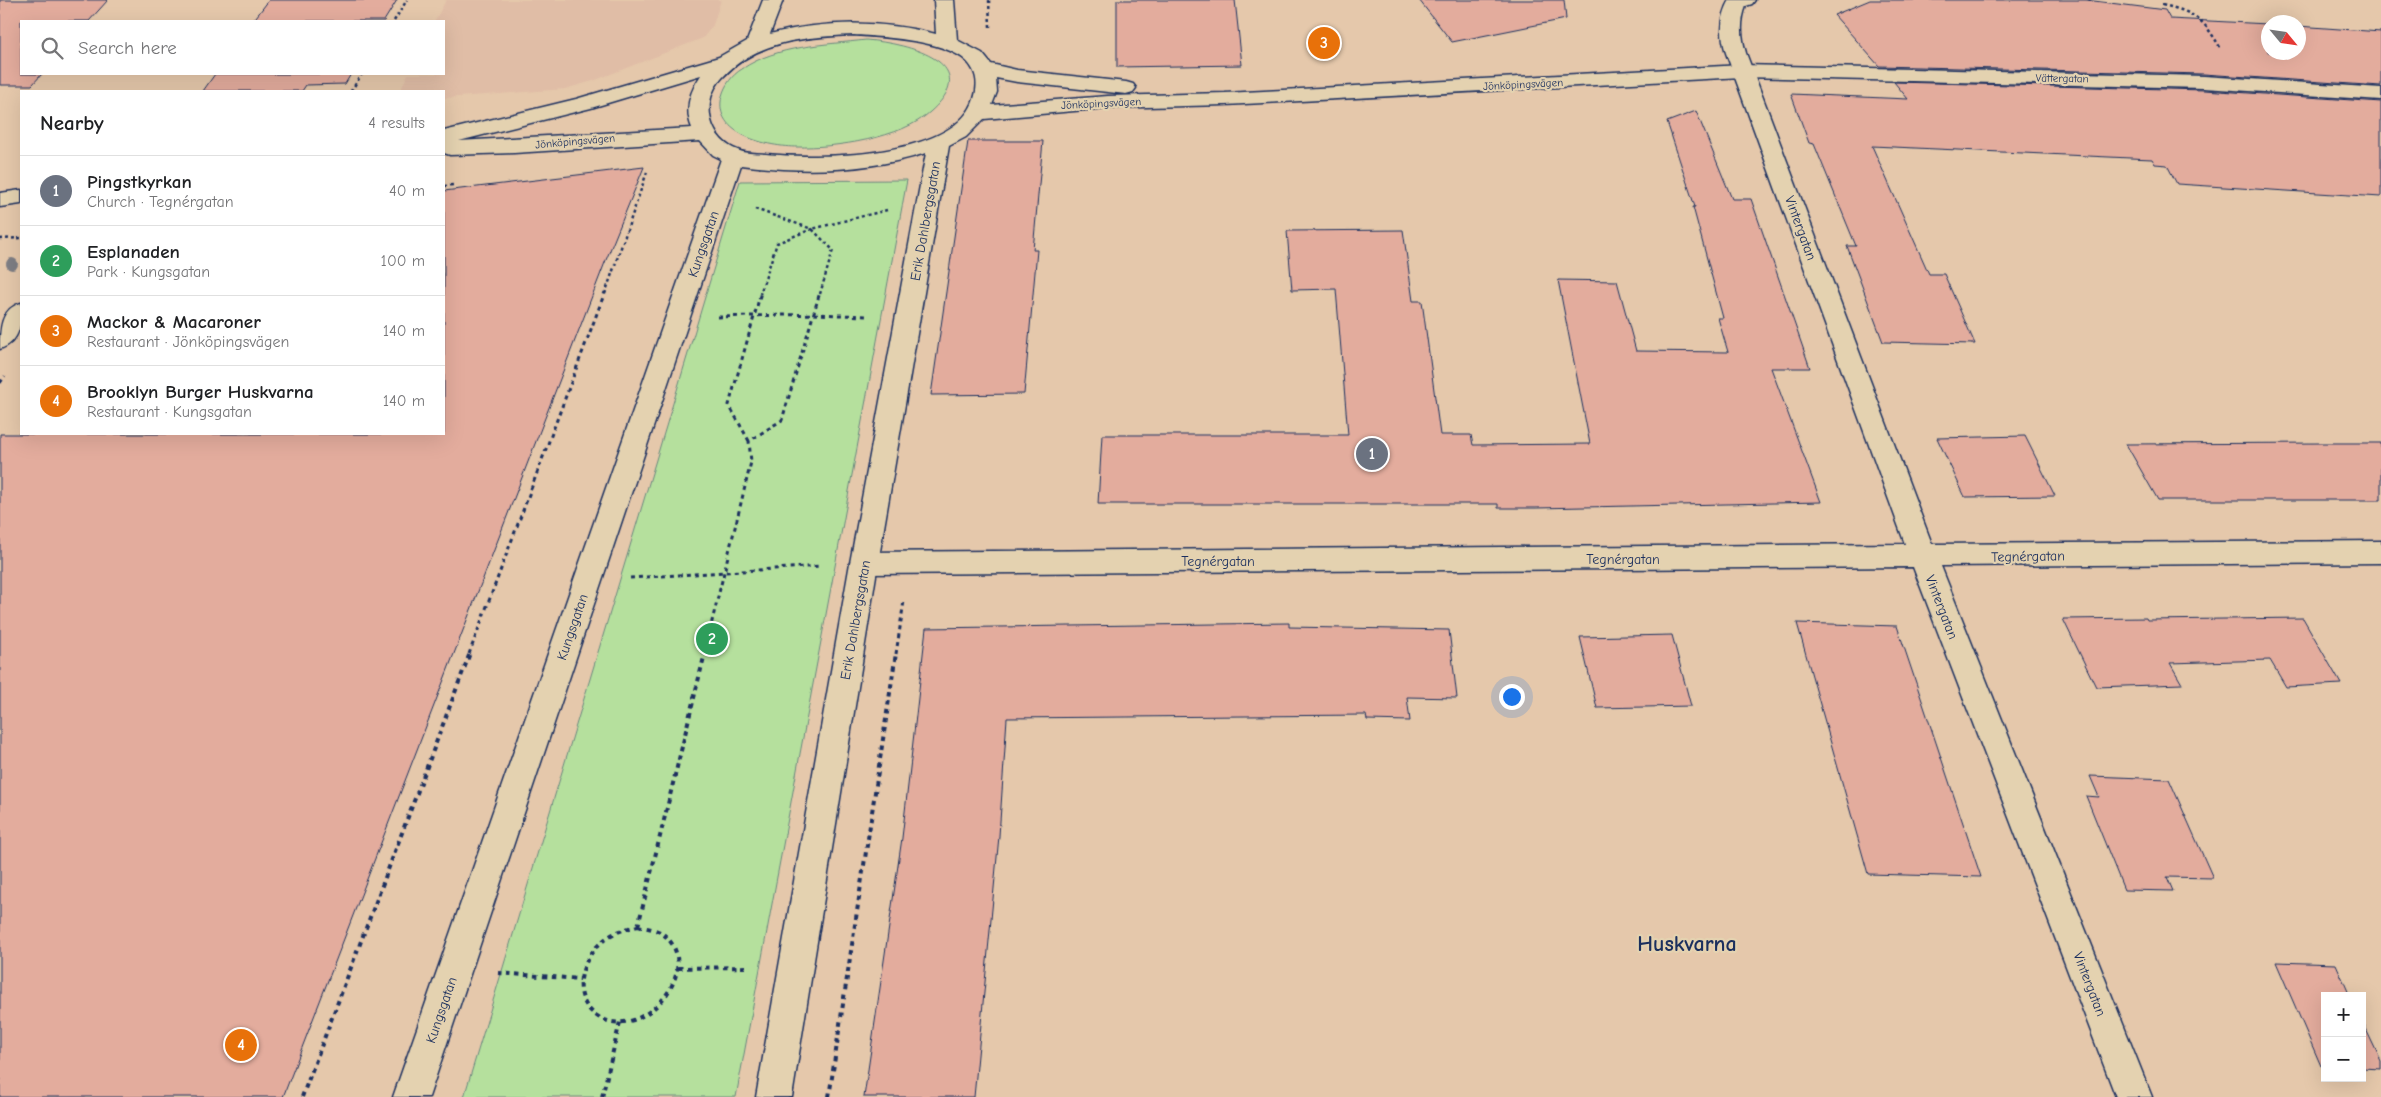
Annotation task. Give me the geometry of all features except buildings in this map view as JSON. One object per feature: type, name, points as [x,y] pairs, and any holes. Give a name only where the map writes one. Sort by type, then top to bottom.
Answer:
[{"type":"street","points":[[756,44],[773,0]]},
{"type":"street","points":[[944,0],[948,44]]},
{"type":"street","points":[[1742,71],[1730,32],[1732,15],[1738,2],[1745,0]]},
{"type":"street","points":[[854,29],[921,36],[948,44],[976,57],[984,70],[987,92],[979,113],[954,134],[939,143],[896,154],[823,163],[785,164],[732,156],[719,149],[706,134],[698,115],[698,98],[707,81],[722,63],[734,54],[756,44],[809,32],[854,29]]},
{"type":"street","name":"Jönköpingsvägen","points":[[445,138],[510,124],[722,63]]},
{"type":"street","name":"Jönköpingsvägen","points":[[984,70],[1036,78],[1225,99]]},
{"type":"street","name":"Vättergatan","points":[[1742,71],[2241,84],[2381,94]]},
{"type":"street","name":"Jönköpingsvägen","points":[[979,113],[1108,102],[1225,99],[1742,71]]},
{"type":"street","name":"Vintergatan","points":[[1742,71],[1923,557],[2134,1097]]},
{"type":"street","name":"Jönköpingsvägen","points":[[445,148],[489,149],[615,138],[706,134]]},
{"type":"street","name":"Erik Dahlbergsgatan","points":[[774,1097],[864,563],[939,143]]},
{"type":"street","name":"Kungsgatan","points":[[411,1097],[732,156]]},
{"type":"street","points":[[0,200],[20,197]]},
{"type":"street","points":[[0,340],[20,312]]},
{"type":"street","name":"Tegnérgatan","points":[[864,563],[1923,557],[2381,552]]},
{"type":"path","points":[[395,20],[407,0]]},
{"type":"path","points":[[2162,5],[2184,9],[2201,17],[2241,84]]},
{"type":"path","points":[[352,90],[361,75]]},
{"type":"path","points":[[302,1097],[592,332],[650,163]]},
{"type":"path","points":[[719,196],[812,228],[833,250],[782,420],[749,441]]},
{"type":"path","points":[[638,926],[751,462],[749,441],[729,405],[753,316],[777,243],[812,228],[929,200]]},
{"type":"path","points":[[0,239],[20,238]]},
{"type":"path","points":[[677,318],[814,314],[908,318]]},
{"type":"path","points":[[829,1097],[910,562]]},
{"type":"path","points":[[588,581],[864,563]]},
{"type":"path","points":[[638,926],[652,927],[664,932],[673,942],[678,954],[678,968],[673,985],[663,1000],[648,1012],[631,1020],[620,1022],[599,1018],[587,1009],[580,995],[580,979],[585,963],[594,949],[608,937],[623,929],[638,926]]},
{"type":"path","points":[[678,968],[796,967]]},
{"type":"path","points":[[455,970],[580,979]]},
{"type":"path","points":[[602,1097],[620,1022]]},
{"type":"shaded area","points":[[446,0],[721,0],[713,25],[703,38],[593,81],[565,89],[445,98],[445,90],[400,90],[408,75],[445,75],[445,20],[436,20]]},
{"type":"green space","points":[[866,40],[900,45],[918,51],[934,58],[945,68],[950,80],[945,95],[930,112],[903,129],[886,135],[830,146],[812,147],[772,145],[758,141],[734,129],[726,120],[721,109],[725,88],[735,74],[756,61],[770,55],[802,47]]},
{"type":"green space","points":[[907,180],[736,1097],[464,1097],[740,181]]},
{"type":"place","name":"Mackor & Macaroner","points":[[1324,43]]},
{"type":"place","name":"Pingstkyrkan","points":[[1372,454]]},
{"type":"place","name":"Esplanaden","points":[[712,639]]},
{"type":"place","name":"Brooklyn Burger Huskvarna","points":[[241,1045]]},
{"type":"district","name":"Huskvarna","points":[[1687,943]]}]
